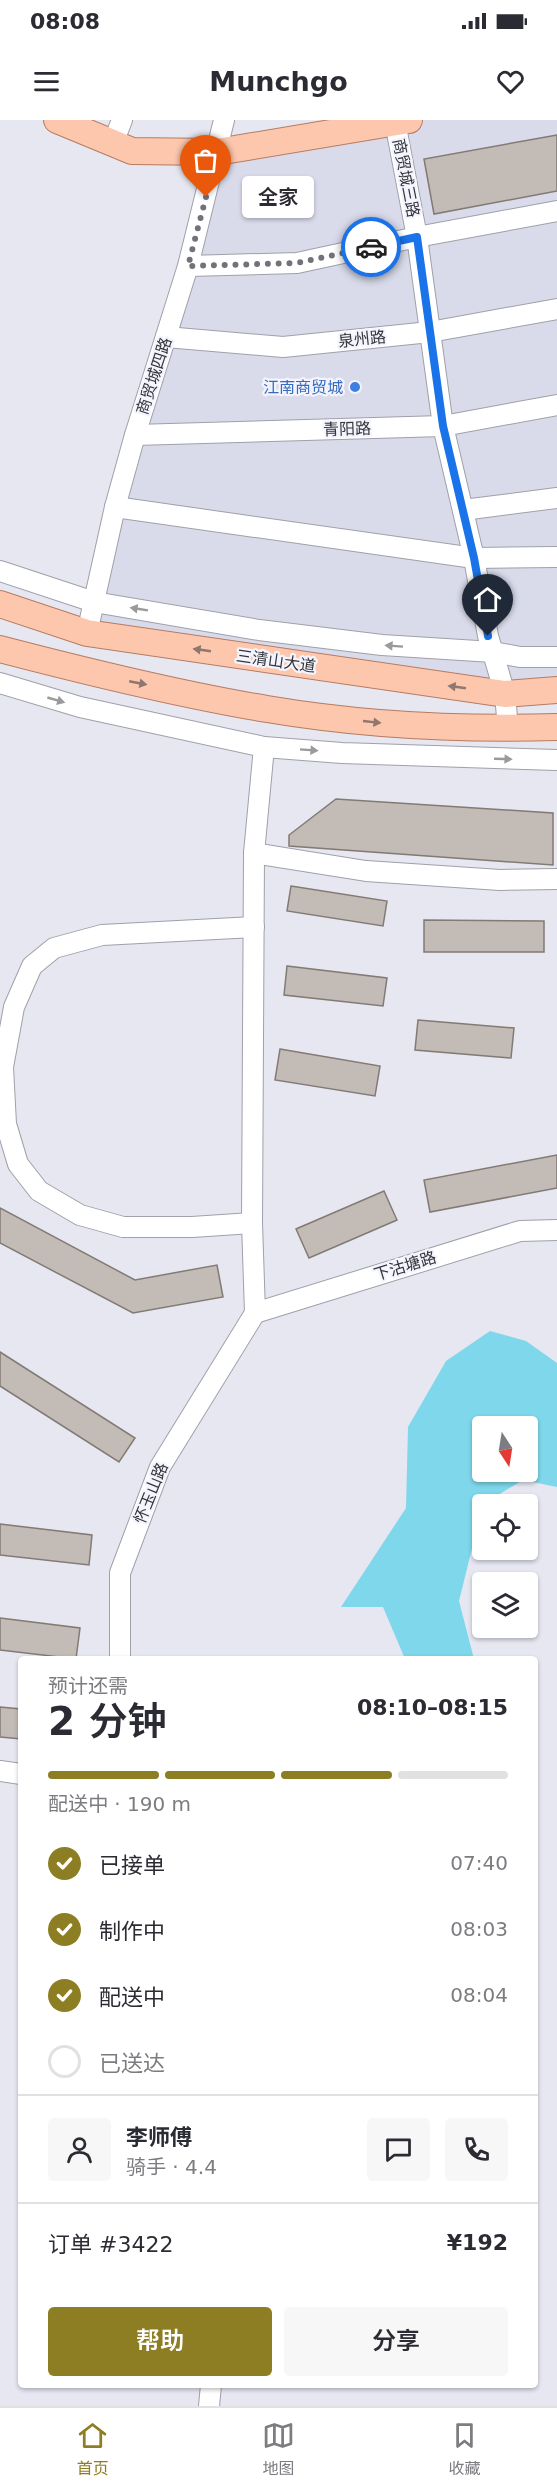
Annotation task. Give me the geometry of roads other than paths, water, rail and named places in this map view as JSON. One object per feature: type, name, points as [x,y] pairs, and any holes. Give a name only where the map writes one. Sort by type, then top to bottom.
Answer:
[{"type":"main road","points":[[57,120],[117,131],[132,151],[217,152],[402,121]]},
{"type":"main road","name":"三清山大道","points":[[0,604],[87,633],[505,694],[557,690]]},
{"type":"main road","points":[[0,649],[119,680],[268,709],[378,722],[508,729],[557,727]]},
{"type":"street","name":"商贸城四路","points":[[87,633],[135,435],[188,266],[224,120]]},
{"type":"street","name":"商贸城三路","points":[[402,121],[443,426],[493,652],[505,694],[508,729]]},
{"type":"street","points":[[188,266],[297,263],[417,237],[557,211]]},
{"type":"street","name":"泉州路","points":[[166,337],[283,347],[430,332],[557,309]]},
{"type":"street","name":"青阳路","points":[[135,435],[443,426],[557,405]]},
{"type":"street","points":[[463,510],[557,498]]},
{"type":"street","points":[[116,507],[474,558],[557,556]]},
{"type":"street","points":[[0,571],[94,602],[259,630],[382,645],[493,652],[520,657],[557,657]]},
{"type":"street","points":[[0,683],[80,707],[264,747],[354,753],[557,760]]},
{"type":"street","points":[[255,1313],[252,1223],[254,853],[264,747]]},
{"type":"street","points":[[254,853],[366,871],[500,880],[557,879]]},
{"type":"street","points":[[252,1223],[192,1227],[123,1227],[80,1215],[39,1191],[18,1164],[6,1124],[3,1067],[14,1007],[32,966],[54,948],[102,935],[254,927]]},
{"type":"street","name":"下沽塘路","points":[[255,1313],[520,1231],[557,1230]]},
{"type":"street","name":"怀玉山路","points":[[120,1656],[120,1574],[160,1467],[255,1313]]},
{"type":"street","points":[[0,1771],[18,1774]]},
{"type":"street","points":[[209,2406],[211,2388]]},
{"type":"water","points":[[490,1331],[526,1341],[557,1363],[557,1487],[533,1482],[538,1482],[538,1416],[472,1416],[472,1482],[520,1482],[500,1494],[472,1494],[472,1548],[459,1601],[473,1656],[404,1656],[383,1607],[341,1607],[406,1508],[408,1427],[446,1361]]},
{"type":"place","name":"全家","points":[[206,197]]},
{"type":"place","name":"江南商贸城","points":[[355,387]]}]
